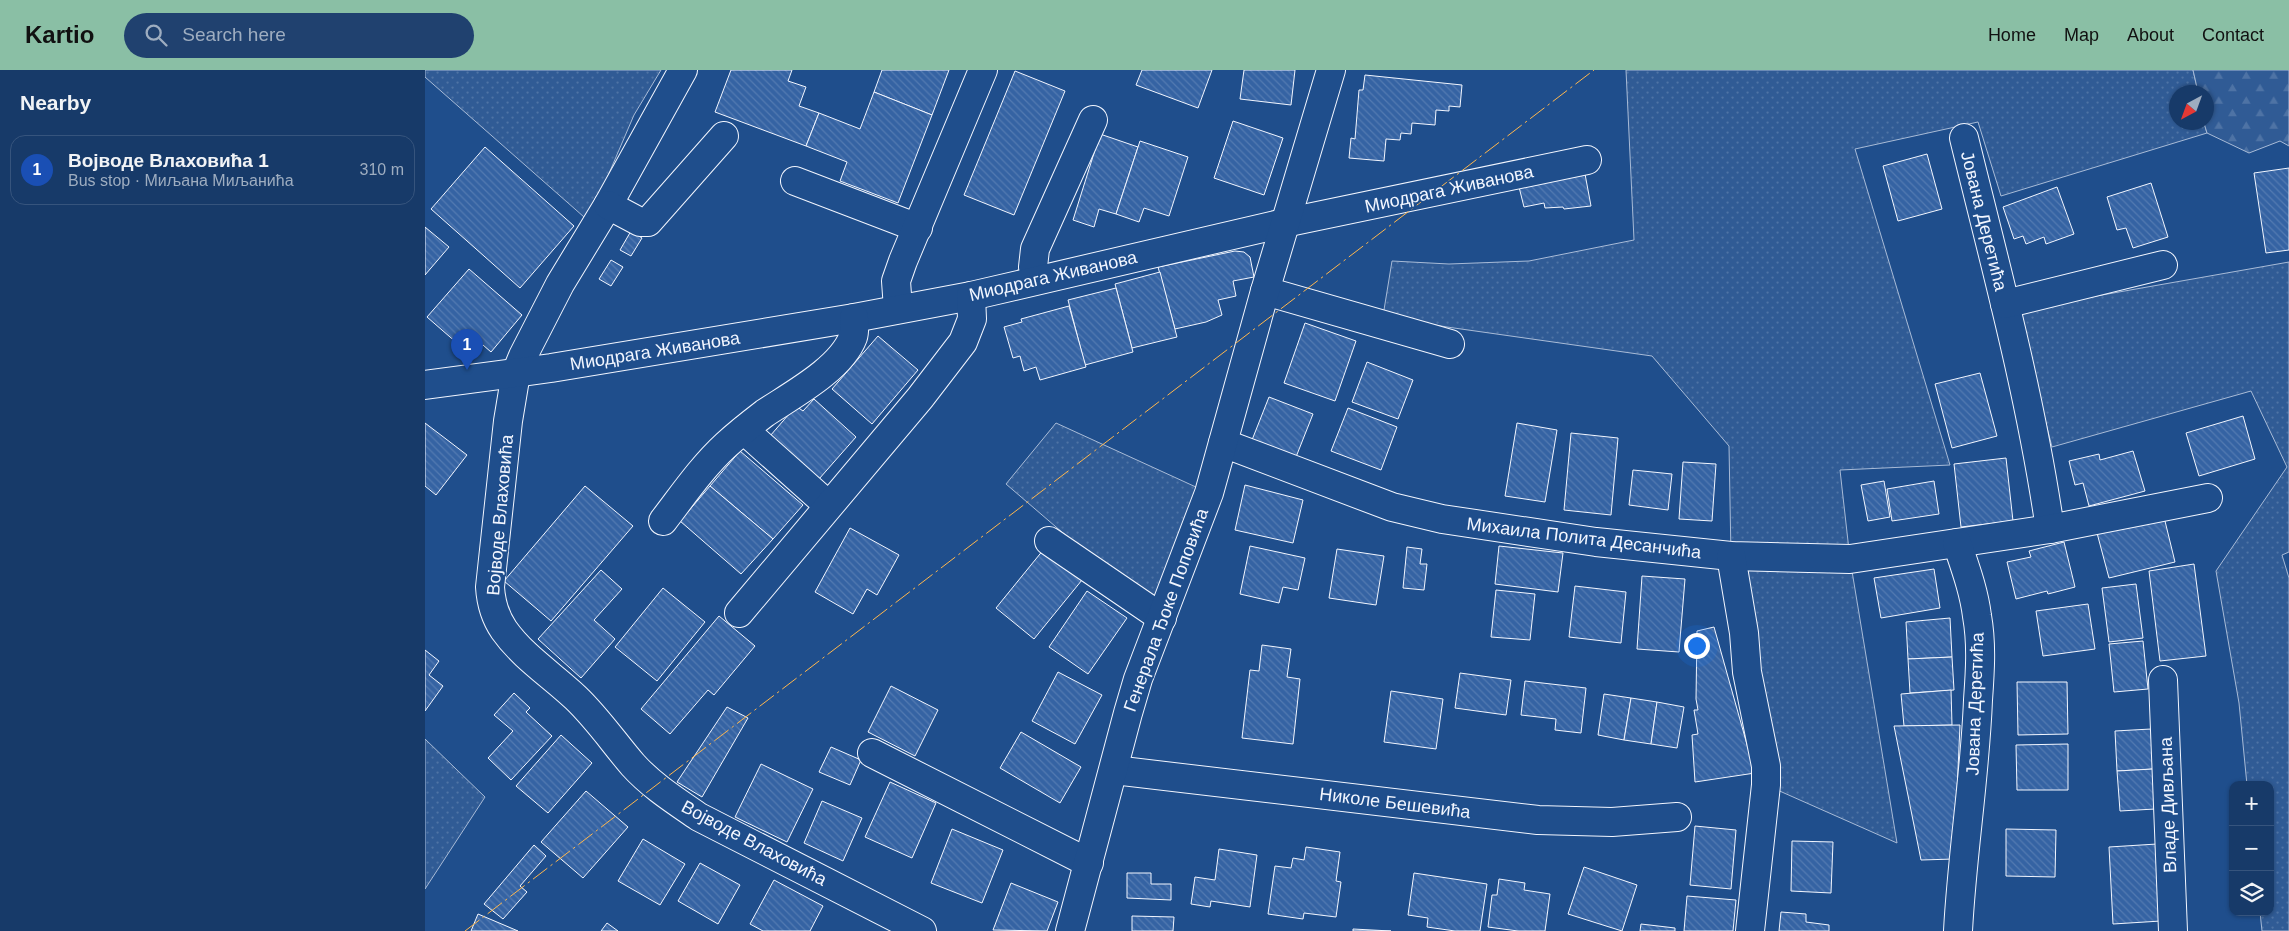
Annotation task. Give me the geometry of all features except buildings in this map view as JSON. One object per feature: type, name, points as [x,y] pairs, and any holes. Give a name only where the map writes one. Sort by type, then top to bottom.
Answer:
[{"type":"street","name":"Војводе Влаховића","points":[[683,70],[608,205],[557,291],[516,373],[508,421],[490,587],[494,610],[503,629],[520,648],[577,698],[608,732],[633,765],[668,796],[699,817],[922,931]]},
{"type":"street","points":[[898,309],[896,281],[983,70]]},
{"type":"street","name":"Генерала Ђоке Поповића","points":[[1070,931],[1138,679],[1209,493],[1284,223],[1331,70]]},
{"type":"street","points":[[1036,280],[1033,267],[1035,249],[1093,120]]},
{"type":"street","points":[[608,205],[640,222],[648,222],[724,136]]},
{"type":"street","name":"Јована Деретића","points":[[1963,138],[2005,304],[2043,481],[2049,529]]},
{"type":"street","name":"Миодрага Живанова","points":[[425,384],[516,373],[854,318],[971,296],[1284,223],[1587,160]]},
{"type":"street","points":[[795,181],[918,228]]},
{"type":"street","name":"Јована Деретића","points":[[2005,304],[2163,265]]},
{"type":"street","points":[[1265,290],[1450,344]]},
{"type":"street","points":[[739,613],[920,398],[963,342],[972,319],[971,296]]},
{"type":"street","points":[[663,521],[725,446],[743,430],[813,382],[829,368],[849,346],[854,335],[854,318]]},
{"type":"street","points":[[743,430],[828,505]]},
{"type":"street","name":"Михаила Полита Десанчића","points":[[1223,443],[1392,507],[1442,519],[1596,542],[1731,556],[1850,559],[1957,543]]},
{"type":"street","points":[[1957,543],[2049,529],[2209,498]]},
{"type":"street","points":[[1049,541],[1161,618]]},
{"type":"street","name":"Јована Деретића","points":[[1957,543],[1968,575],[1978,617],[1980,655],[1977,733],[1961,873],[1958,931]]},
{"type":"street","points":[[1731,556],[1744,633],[1747,672],[1766,766],[1766,785],[1750,931]]},
{"type":"street","name":"Владе Дивљана","points":[[2163,680],[2173,931]]},
{"type":"street","points":[[872,753],[1089,862]]},
{"type":"street","name":"Николе Бешевића","points":[[1114,770],[1538,820],[1612,822],[1677,817]]},
{"type":"green space","points":[[425,70],[661,70],[634,115],[601,192],[584,217],[425,77]]},
{"type":"green space","points":[[1626,70],[2193,70],[2196,85],[2169,85],[2169,130],[2206,130],[2207,133],[2001,196],[1978,122],[1855,149],[1950,465],[1840,470],[1850,559],[1897,843],[1766,785],[1731,556],[1729,446],[1652,356],[1383,316],[1392,261],[1449,264],[1529,261],[1634,240]]},
{"type":"green space","points":[[2193,70],[2289,70],[2289,146],[2280,141],[2249,153],[2207,133],[2206,130],[2214,130],[2214,85],[2196,85]]},
{"type":"green space","points":[[2289,262],[2289,552],[2282,555],[2289,578],[2289,931],[2262,931],[2260,916],[2274,916],[2274,781],[2247,781],[2239,703],[2216,571],[2287,467],[2251,391],[2052,447],[2017,310]]},
{"type":"green space","points":[[1056,423],[1209,493],[1162,618],[1006,484]]},
{"type":"green space","points":[[425,739],[485,797],[425,889]]},
{"type":"power","points":[[465,931],[1594,70]]},
{"type":"place","name":"Војводе Влаховића 1","points":[[467,370]]}]
